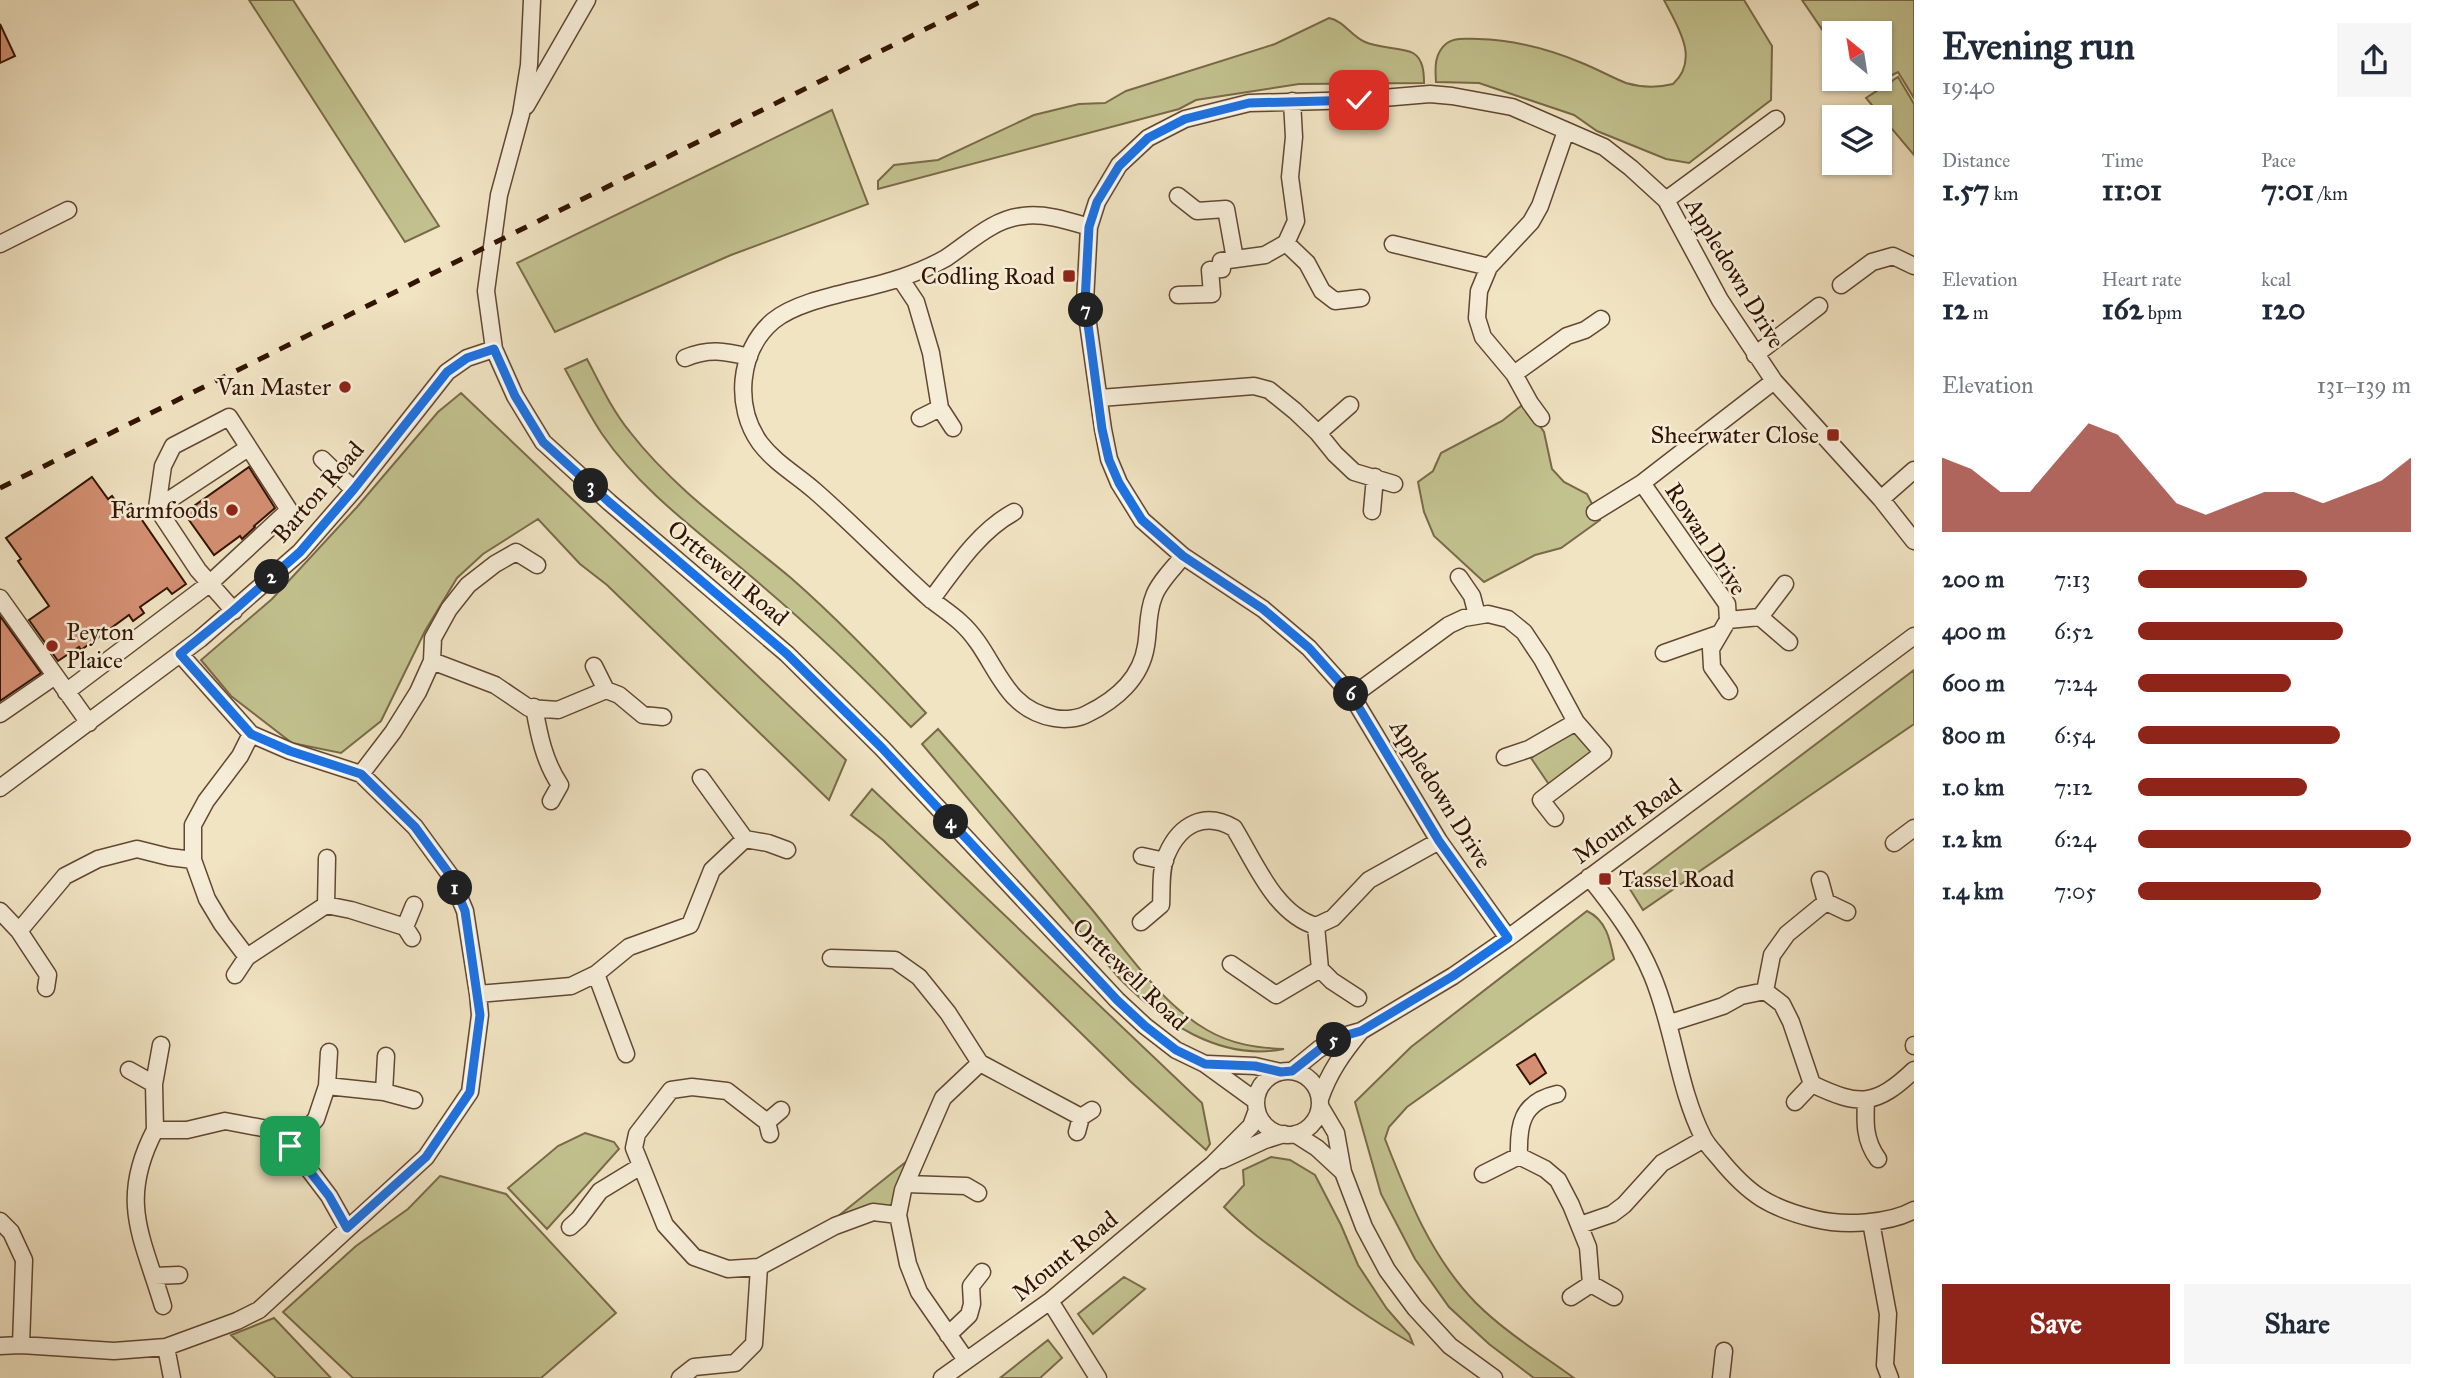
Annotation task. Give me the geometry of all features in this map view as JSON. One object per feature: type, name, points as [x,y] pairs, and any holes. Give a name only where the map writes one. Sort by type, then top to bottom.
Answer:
[{"type":"street","name":"Orttewell Road","points":[[532,0],[529,65],[521,114],[499,195],[486,291],[494,349],[515,396],[543,442],[787,654],[882,748],[1099,981],[1145,1026],[1176,1050],[1205,1064],[1257,1105]]},
{"type":"street","points":[[521,114],[587,0]]},
{"type":"street","name":"Appledown Drive","points":[[1508,938],[1439,841],[1352,696],[1309,648],[1263,609],[1183,556],[1142,520],[1119,483],[1109,460],[1102,429],[1100,398],[1085,302],[1089,227],[1097,202],[1119,166],[1148,138],[1185,119],[1249,103],[1359,100],[1430,94],[1512,107],[1604,147],[1631,167],[1666,200],[1720,300],[1755,355],[1774,381],[1881,499],[1914,541]]},
{"type":"street","points":[[1228,260],[1265,256],[1286,243],[1296,221],[1290,177],[1294,137],[1292,101]]},
{"type":"street","points":[[1666,200],[1776,119]]},
{"type":"street","points":[[1541,418],[1514,374],[1483,337],[1477,318],[1481,265],[1531,222],[1540,206],[1566,131]]},
{"type":"street","points":[[1178,196],[1197,211],[1226,209],[1228,260],[1222,270],[1210,270],[1212,294],[1178,295]]},
{"type":"street","points":[[0,244],[68,210]]},
{"type":"street","points":[[1089,227],[1060,219],[1024,215],[994,224],[943,260],[900,278],[802,305],[774,321],[757,342],[743,377],[743,398],[750,425],[760,443],[779,464],[813,489],[931,600],[962,624],[979,643],[1004,687],[1019,704],[1039,715],[1061,719],[1085,716],[1130,684],[1142,666],[1147,643],[1148,617],[1154,594],[1183,556]]},
{"type":"street","points":[[1286,243],[1307,263],[1322,291],[1335,300],[1361,298]]},
{"type":"street","points":[[1393,244],[1481,265]]},
{"type":"street","points":[[1841,285],[1872,261],[1893,256],[1914,266]]},
{"type":"street","points":[[900,278],[916,302],[931,353],[940,408],[953,428]]},
{"type":"street","points":[[1755,355],[1819,306]]},
{"type":"street","points":[[1514,374],[1567,335],[1585,330],[1601,319]]},
{"type":"street","name":"Barton Road","points":[[0,788],[180,654],[300,552],[447,372],[467,358],[494,349]]},
{"type":"street","points":[[685,358],[702,351],[723,351],[749,357]]},
{"type":"street","name":"Rowan Drive","points":[[1595,512],[1642,483],[1774,381]]},
{"type":"street","points":[[1100,398],[1254,386],[1269,390],[1318,433],[1335,454],[1354,471],[1394,484]]},
{"type":"street","points":[[1318,433],[1350,405]]},
{"type":"street","points":[[920,418],[940,408]]},
{"type":"street","points":[[66,692],[209,584],[289,510],[229,417],[173,446],[163,466],[157,508],[209,584],[233,611]]},
{"type":"street","points":[[157,508],[248,448]]},
{"type":"street","points":[[322,459],[354,489]]},
{"type":"street","points":[[1881,499],[1914,470]]},
{"type":"street","points":[[1371,511],[1376,477]]},
{"type":"street","name":"Rowan Drive","points":[[1642,483],[1727,604],[1728,620],[1710,649],[1712,667],[1729,691]]},
{"type":"street","points":[[931,600],[962,558],[1000,520],[1014,512]]},
{"type":"street","points":[[361,774],[393,732],[418,692],[432,661],[433,638],[449,608],[468,585],[516,552],[537,565]]},
{"type":"street","points":[[1459,577],[1472,596],[1476,615]]},
{"type":"street","name":"Rowan Drive","points":[[1760,617],[1785,584]]},
{"type":"street","points":[[0,598],[89,723]]},
{"type":"street","points":[[1352,696],[1449,625],[1476,615],[1488,614],[1508,619],[1524,632],[1576,722],[1603,753],[1541,800],[1555,818]]},
{"type":"street","name":"Rowan Drive","points":[[1728,620],[1760,617],[1789,642]]},
{"type":"street","name":"Rowan Drive","points":[[1664,653],[1718,634]]},
{"type":"street","name":"Mount Road","points":[[1286,1072],[1340,1037],[1361,1031],[1453,976],[1508,938],[1914,636]]},
{"type":"street","points":[[0,1346],[114,1351],[166,1347],[259,1310],[426,1157],[470,1092],[480,1015],[465,911],[450,875],[415,827],[361,774],[290,751],[251,734],[180,654]]},
{"type":"street","points":[[432,661],[495,685],[529,708],[558,710],[606,690]]},
{"type":"street","points":[[594,666],[606,690],[619,695],[643,715],[663,717]]},
{"type":"street","points":[[0,714],[55,676]]},
{"type":"street","points":[[534,707],[542,749],[560,785],[551,801]]},
{"type":"street","points":[[1505,757],[1529,749],[1576,722]]},
{"type":"street","points":[[247,957],[207,899],[193,860],[193,825],[206,801],[240,756],[251,734]]},
{"type":"street","points":[[701,778],[745,839],[787,850]]},
{"type":"street","points":[[1141,922],[1161,905],[1167,854],[1182,832],[1206,819],[1223,822],[1234,828],[1275,895],[1293,914],[1316,926],[1333,918],[1370,880],[1439,841]]},
{"type":"street","points":[[1894,843],[1914,828]]},
{"type":"street","points":[[478,994],[571,986],[596,974],[629,947],[690,925],[712,870],[745,839]]},
{"type":"street","points":[[19,931],[65,876],[98,859],[137,849],[193,860]]},
{"type":"street","points":[[1142,856],[1165,861]]},
{"type":"street","points":[[326,905],[327,858]]},
{"type":"street","points":[[1589,877],[1628,927],[1652,974],[1670,1023],[1688,1097],[1704,1139],[1738,1182],[1765,1202],[1798,1215],[1833,1224],[1871,1222],[1914,1210]]},
{"type":"street","points":[[1820,880],[1826,902],[1847,912]]},
{"type":"street","points":[[1765,991],[1772,955],[1787,934],[1826,902]]},
{"type":"street","points":[[235,975],[247,957],[326,905],[351,910],[408,932],[414,905]]},
{"type":"street","points":[[0,911],[19,931],[48,975],[46,989]]},
{"type":"street","points":[[1316,926],[1320,969],[1332,981],[1358,998]]},
{"type":"street","points":[[831,958],[895,961],[919,977],[948,1013],[980,1063],[1083,1120]]},
{"type":"street","points":[[854,960],[856,978]]},
{"type":"street","points":[[1231,964],[1276,995],[1320,969]]},
{"type":"street","points":[[596,974],[626,1054]]},
{"type":"street","points":[[1670,1023],[1723,1006],[1741,996],[1765,991],[1782,1004],[1791,1021],[1812,1084],[1837,1096],[1867,1100],[1885,1095],[1914,1069]]},
{"type":"street","name":"Mount Road","points":[[1320,1103],[1328,1075],[1361,1031]]},
{"type":"street","points":[[162,1045],[154,1084],[155,1130],[144,1151],[134,1190],[135,1216],[163,1306]]},
{"type":"street","points":[[290,1146],[316,1119],[327,1086],[329,1052]]},
{"type":"street","points":[[384,1092],[386,1056]]},
{"type":"street","points":[[966,1360],[919,1292],[908,1264],[898,1216],[906,1184],[943,1097],[980,1063]]},
{"type":"street","name":"Orttewell Road","points":[[1205,1064],[1255,1066],[1286,1072]]},
{"type":"street","points":[[129,1070],[154,1084]]},
{"type":"street","points":[[1343,1172],[1317,1148],[1290,1134],[1272,1130],[1262,1122],[1257,1105],[1264,1082],[1286,1072],[1302,1074],[1311,1080],[1336,1133],[1343,1172],[1364,1227],[1387,1270],[1415,1308],[1450,1346],[1494,1378]]},
{"type":"street","points":[[1795,1102],[1812,1084]]},
{"type":"street","points":[[327,1086],[384,1092],[414,1100]]},
{"type":"street","points":[[781,1110],[769,1128],[727,1091],[692,1087],[671,1090],[637,1134],[634,1148],[665,1225],[694,1257],[728,1269],[759,1267],[835,1226],[873,1212],[898,1216]]},
{"type":"street","points":[[1519,1156],[1518,1129],[1522,1117],[1542,1100],[1557,1094]]},
{"type":"street","points":[[1867,1100],[1865,1129],[1871,1150],[1878,1159]]},
{"type":"street","points":[[1290,1134],[1307,1128],[1316,1119],[1320,1103]]},
{"type":"street","name":"Mount Road","points":[[942,1378],[1050,1301],[1213,1164],[1251,1126],[1257,1105]]},
{"type":"street","points":[[155,1130],[187,1130],[225,1121],[273,1130],[290,1146],[329,1196],[347,1228]]},
{"type":"street","name":"Mount Road","points":[[1213,1164],[1265,1140],[1290,1134]]},
{"type":"street","points":[[1580,1224],[1612,1214],[1625,1205],[1662,1163],[1704,1139]]},
{"type":"street","points":[[1483,1174],[1519,1156]]},
{"type":"street","points":[[1519,1156],[1545,1169],[1558,1180],[1588,1247],[1591,1284]]},
{"type":"street","points":[[570,1227],[600,1191],[641,1166]]},
{"type":"street","points":[[906,1184],[967,1186],[978,1193]]},
{"type":"street","points":[[0,1221],[11,1233],[24,1260],[21,1345]]},
{"type":"street","points":[[1871,1222],[1888,1314],[1885,1365],[1890,1378]]},
{"type":"street","points":[[680,1378],[694,1367],[735,1363],[754,1344],[759,1267]]},
{"type":"street","points":[[948,1335],[969,1315],[972,1304],[971,1286],[982,1272]]},
{"type":"street","points":[[154,1276],[179,1275]]},
{"type":"street","points":[[1572,1297],[1591,1284]]},
{"type":"street","points":[[1591,1284],[1614,1297]]},
{"type":"street","points":[[1050,1301],[1098,1378]]},
{"type":"street","points":[[166,1347],[172,1378]]},
{"type":"street","points":[[1721,1378],[1724,1351]]},
{"type":"green space","points":[[249,0],[293,0],[439,226],[405,242]]},
{"type":"green space","points":[[1664,0],[1744,0],[1772,46],[1771,100],[1689,163],[1666,159],[1597,131],[1574,115],[1479,83],[1436,82],[1440,51],[1451,41],[1467,39],[1505,41],[1544,50],[1588,65],[1632,85],[1650,87],[1673,84],[1681,74],[1686,54],[1680,32]]},
{"type":"green space","points":[[1802,0],[1914,0],[1914,98],[1898,72],[1892,75],[1892,21],[1822,21],[1822,29]]},
{"type":"green space","points":[[1329,18],[1339,22],[1365,42],[1413,53],[1421,62],[1424,83],[1299,84],[1196,100],[1179,109],[878,189],[878,181],[894,165],[938,160],[1034,115],[1079,104],[1105,103],[1126,91],[1275,44]]},
{"type":"green space","points":[[1898,77],[1914,104],[1914,155],[1892,129],[1892,105],[1872,105],[1866,98],[1877,91],[1892,91],[1892,81]]},
{"type":"green space","points":[[832,110],[868,204],[731,255],[555,332],[517,263]]},
{"type":"green space","points":[[587,359],[624,424],[647,453],[706,509],[809,594],[926,713],[911,727],[818,636],[656,496],[619,456],[597,426],[565,369]]},
{"type":"green space","points":[[461,393],[846,760],[829,800],[607,585],[580,564],[538,519],[483,554],[457,578],[425,631],[381,721],[341,753],[292,743],[231,696],[201,660],[272,599],[357,507],[438,412]]},
{"type":"green space","points":[[1521,406],[1526,406],[1544,432],[1552,469],[1564,482],[1587,494],[1600,520],[1561,548],[1535,555],[1484,582],[1434,536],[1424,512],[1418,482],[1433,471],[1441,453],[1502,421]]},
{"type":"green space","points":[[1914,670],[1914,724],[1643,910],[1628,886]]},
{"type":"green space","points":[[1576,726],[1597,756],[1550,786],[1531,758]]},
{"type":"green space","points":[[938,729],[1174,1006],[1207,1030],[1225,1039],[1284,1049],[1260,1051],[1215,1044],[1173,1023],[1136,994],[1119,978],[922,744]]},
{"type":"green space","points":[[872,789],[1202,1103],[1210,1144],[1206,1150],[1130,1081],[883,840],[851,815]]},
{"type":"green space","points":[[1587,911],[1603,925],[1614,959],[1407,1107],[1389,1127],[1385,1139],[1422,1226],[1460,1285],[1499,1324],[1574,1378],[1534,1378],[1489,1344],[1449,1307],[1415,1259],[1381,1194],[1355,1102],[1411,1047]]},
{"type":"green space","points":[[585,1133],[614,1142],[619,1149],[547,1229],[508,1188],[558,1146]]},
{"type":"green space","points":[[1271,1157],[1290,1160],[1315,1175],[1358,1265],[1387,1309],[1409,1334],[1413,1344],[1324,1286],[1258,1237],[1224,1207],[1244,1185],[1243,1170]]},
{"type":"green space","points":[[907,1161],[896,1215],[822,1229]]},
{"type":"green space","points":[[440,1176],[506,1194],[616,1313],[541,1378],[353,1378],[283,1312],[356,1246],[408,1209]]},
{"type":"green space","points":[[1124,1277],[1145,1289],[1093,1334],[1078,1314]]},
{"type":"green space","points":[[274,1318],[331,1378],[276,1378],[231,1335]]},
{"type":"green space","points":[[1048,1340],[1062,1358],[1040,1378],[1000,1378]]},
{"type":"building","points":[[0,24],[15,56],[0,63]]},
{"type":"building","name":"Farmfoods","points":[[249,467],[275,508],[242,539],[240,536],[214,555],[184,513]]},
{"type":"building","points":[[92,477],[108,499],[112,496],[122,510],[131,504],[186,584],[172,594],[167,588],[140,607],[144,613],[133,621],[129,615],[81,650],[79,647],[58,661],[29,620],[49,606],[18,561],[21,559],[6,538]]},
{"type":"building","points":[[0,616],[41,673],[0,701]]},
{"type":"building","points":[[1535,1054],[1546,1073],[1530,1084],[1517,1065]]},
{"type":"railway","points":[[0,488],[984,0]]},
{"type":"place","name":"Codling Road","points":[[1069,276]]},
{"type":"place","name":"Van Master","points":[[345,387]]},
{"type":"place","name":"Sheerwater Close","points":[[1833,435]]},
{"type":"place","name":"Farmfoods","points":[[232,510]]},
{"type":"place","name":"Peyton Plaice","points":[[52,646]]},
{"type":"place","name":"Tassel Road","points":[[1605,879]]},
{"type":"route","points":[[290,1146],[329,1196],[347,1228],[426,1157],[470,1092],[480,1015],[465,911],[450,875],[415,827],[361,774],[290,751],[251,734],[180,654],[300,552],[447,372],[467,358],[494,349],[515,396],[543,442],[787,654],[882,748],[1117,1000],[1176,1050],[1205,1064],[1292,1071],[1320,1049],[1340,1037],[1361,1031],[1453,976],[1508,938],[1439,841],[1352,696],[1309,648],[1263,609],[1183,556],[1142,520],[1119,483],[1109,460],[1102,429],[1100,398],[1085,302],[1089,227],[1097,202],[1119,166],[1148,138],[1185,119],[1249,103],[1359,100]]}]
